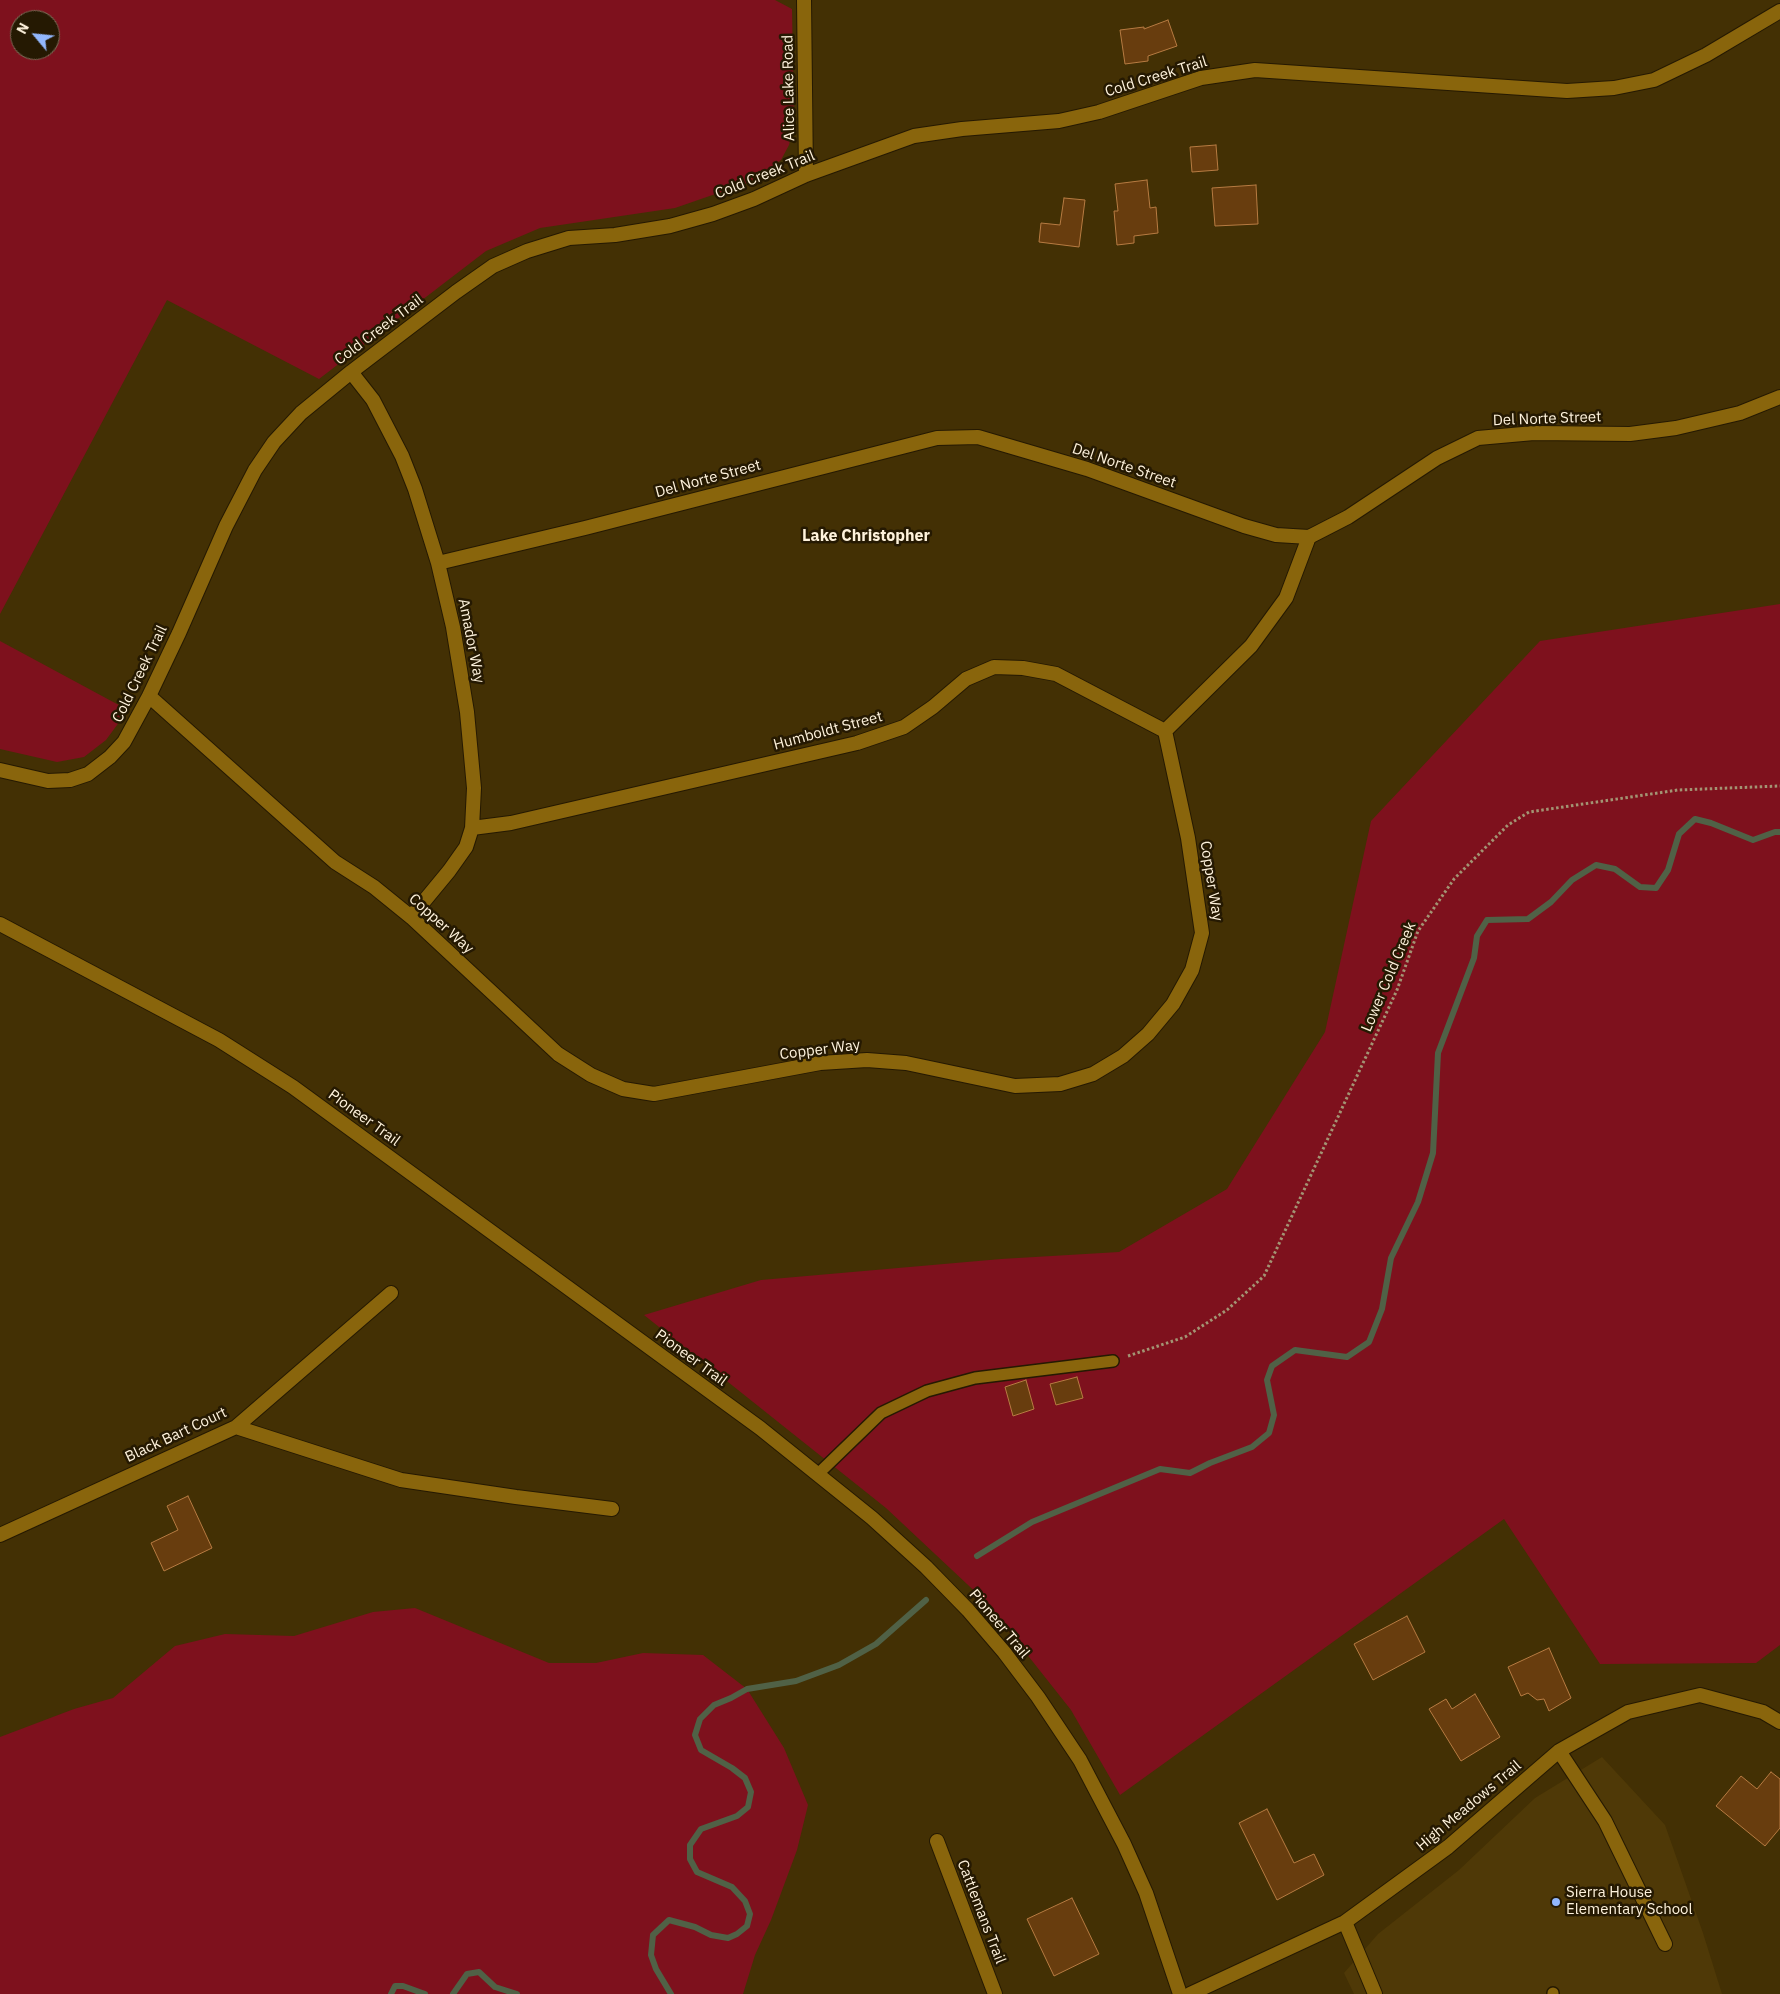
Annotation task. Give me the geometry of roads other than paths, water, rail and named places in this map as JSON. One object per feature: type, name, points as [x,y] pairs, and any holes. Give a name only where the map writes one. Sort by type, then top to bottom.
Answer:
[{"type":"street","name":"Alice Lake Road","points":[[804,0],[806,174]]},
{"type":"street","name":"Cold Creek Trail","points":[[0,770],[48,781],[70,780],[88,774],[110,758],[124,742],[149,696],[226,526],[255,470],[274,442],[301,413],[351,372],[492,266],[527,251],[569,238],[615,235],[670,226],[713,214],[754,199],[806,174],[914,136],[962,129],[1059,121],[1099,112],[1201,78],[1255,70],[1567,90],[1614,88],[1654,80],[1706,55],[1780,11]]},
{"type":"street","name":"Amador Way","points":[[351,372],[373,400],[402,456],[415,489],[438,563],[453,627],[467,712],[474,788],[472,828],[466,847],[411,918]]},
{"type":"street","name":"Del Norte Street","points":[[438,563],[595,526],[929,440],[978,437],[1087,469],[1244,526],[1276,535],[1309,537],[1348,517],[1437,458],[1478,438],[1534,433],[1630,434],[1676,428],[1740,413],[1780,397]]},
{"type":"street","points":[[1165,730],[1251,646],[1286,598],[1309,537]]},
{"type":"street","name":"Humboldt Street","points":[[472,828],[511,823],[857,743],[904,727],[933,707],[966,679],[994,667],[1022,668],[1056,674],[1165,730]]},
{"type":"street","name":"Copper Way","points":[[149,696],[335,862],[374,887],[411,918],[558,1054],[591,1075],[623,1090],[654,1094],[820,1064],[867,1060],[906,1063],[1015,1086],[1060,1084],[1093,1074],[1123,1056],[1148,1034],[1173,1004],[1192,970],[1202,933],[1188,838],[1165,730]]},
{"type":"street","name":"Pioneer Trail","points":[[0,924],[202,1031],[293,1087],[760,1428],[819,1473],[872,1518],[933,1574],[980,1624],[1038,1698],[1080,1760],[1124,1844],[1146,1893],[1180,1994]]},
{"type":"street","name":"Black Bart Court","points":[[0,1535],[236,1427],[390,1293]]},
{"type":"street","points":[[236,1427],[401,1480],[612,1509]]},
{"type":"street","name":"High Meadows Trail","points":[[1190,1994],[1345,1922],[1448,1847],[1560,1751],[1628,1712],[1700,1695],[1763,1712],[1780,1722]]},
{"type":"street","points":[[1560,1751],[1605,1821],[1665,1944]]},
{"type":"street","name":"Cattlemans Trail","points":[[937,1840],[995,1994]]},
{"type":"street","points":[[1345,1922],[1375,1994]]},
{"type":"lane","points":[[819,1473],[881,1413],[927,1391],[975,1378],[1113,1361]]},
{"type":"waterway","points":[[977,1556],[1032,1522],[1160,1469],[1190,1473],[1252,1447],[1269,1433],[1274,1415],[1267,1380],[1272,1366],[1295,1350],[1347,1357],[1369,1342],[1382,1309],[1391,1258],[1418,1202],[1433,1153],[1438,1053],[1474,958],[1477,936],[1487,920],[1528,919],[1551,902],[1572,880],[1596,865],[1615,869],[1640,887],[1656,888],[1668,870],[1679,834],[1695,819],[1711,823],[1753,840],[1780,832]]},
{"type":"waterway","points":[[671,1994],[656,1969],[651,1955],[653,1935],[669,1920],[695,1927],[711,1935],[728,1938],[747,1926],[750,1914],[745,1901],[732,1887],[697,1872],[690,1859],[690,1845],[701,1829],[737,1816],[748,1807],[751,1792],[745,1778],[701,1750],[695,1735],[700,1719],[714,1705],[747,1689],[796,1681],[839,1665],[876,1644],[926,1600]]},
{"type":"waterway","points":[[453,1994],[467,1974],[479,1972],[495,1987],[517,1994]]},
{"type":"waterway","points":[[391,1994],[395,1986],[403,1986],[425,1994]]},
{"type":"place","name":"Sierra House Elementary School","points":[[1556,1902]]},
{"type":"district","name":"Lake Christopher","points":[[866,536]]}]
